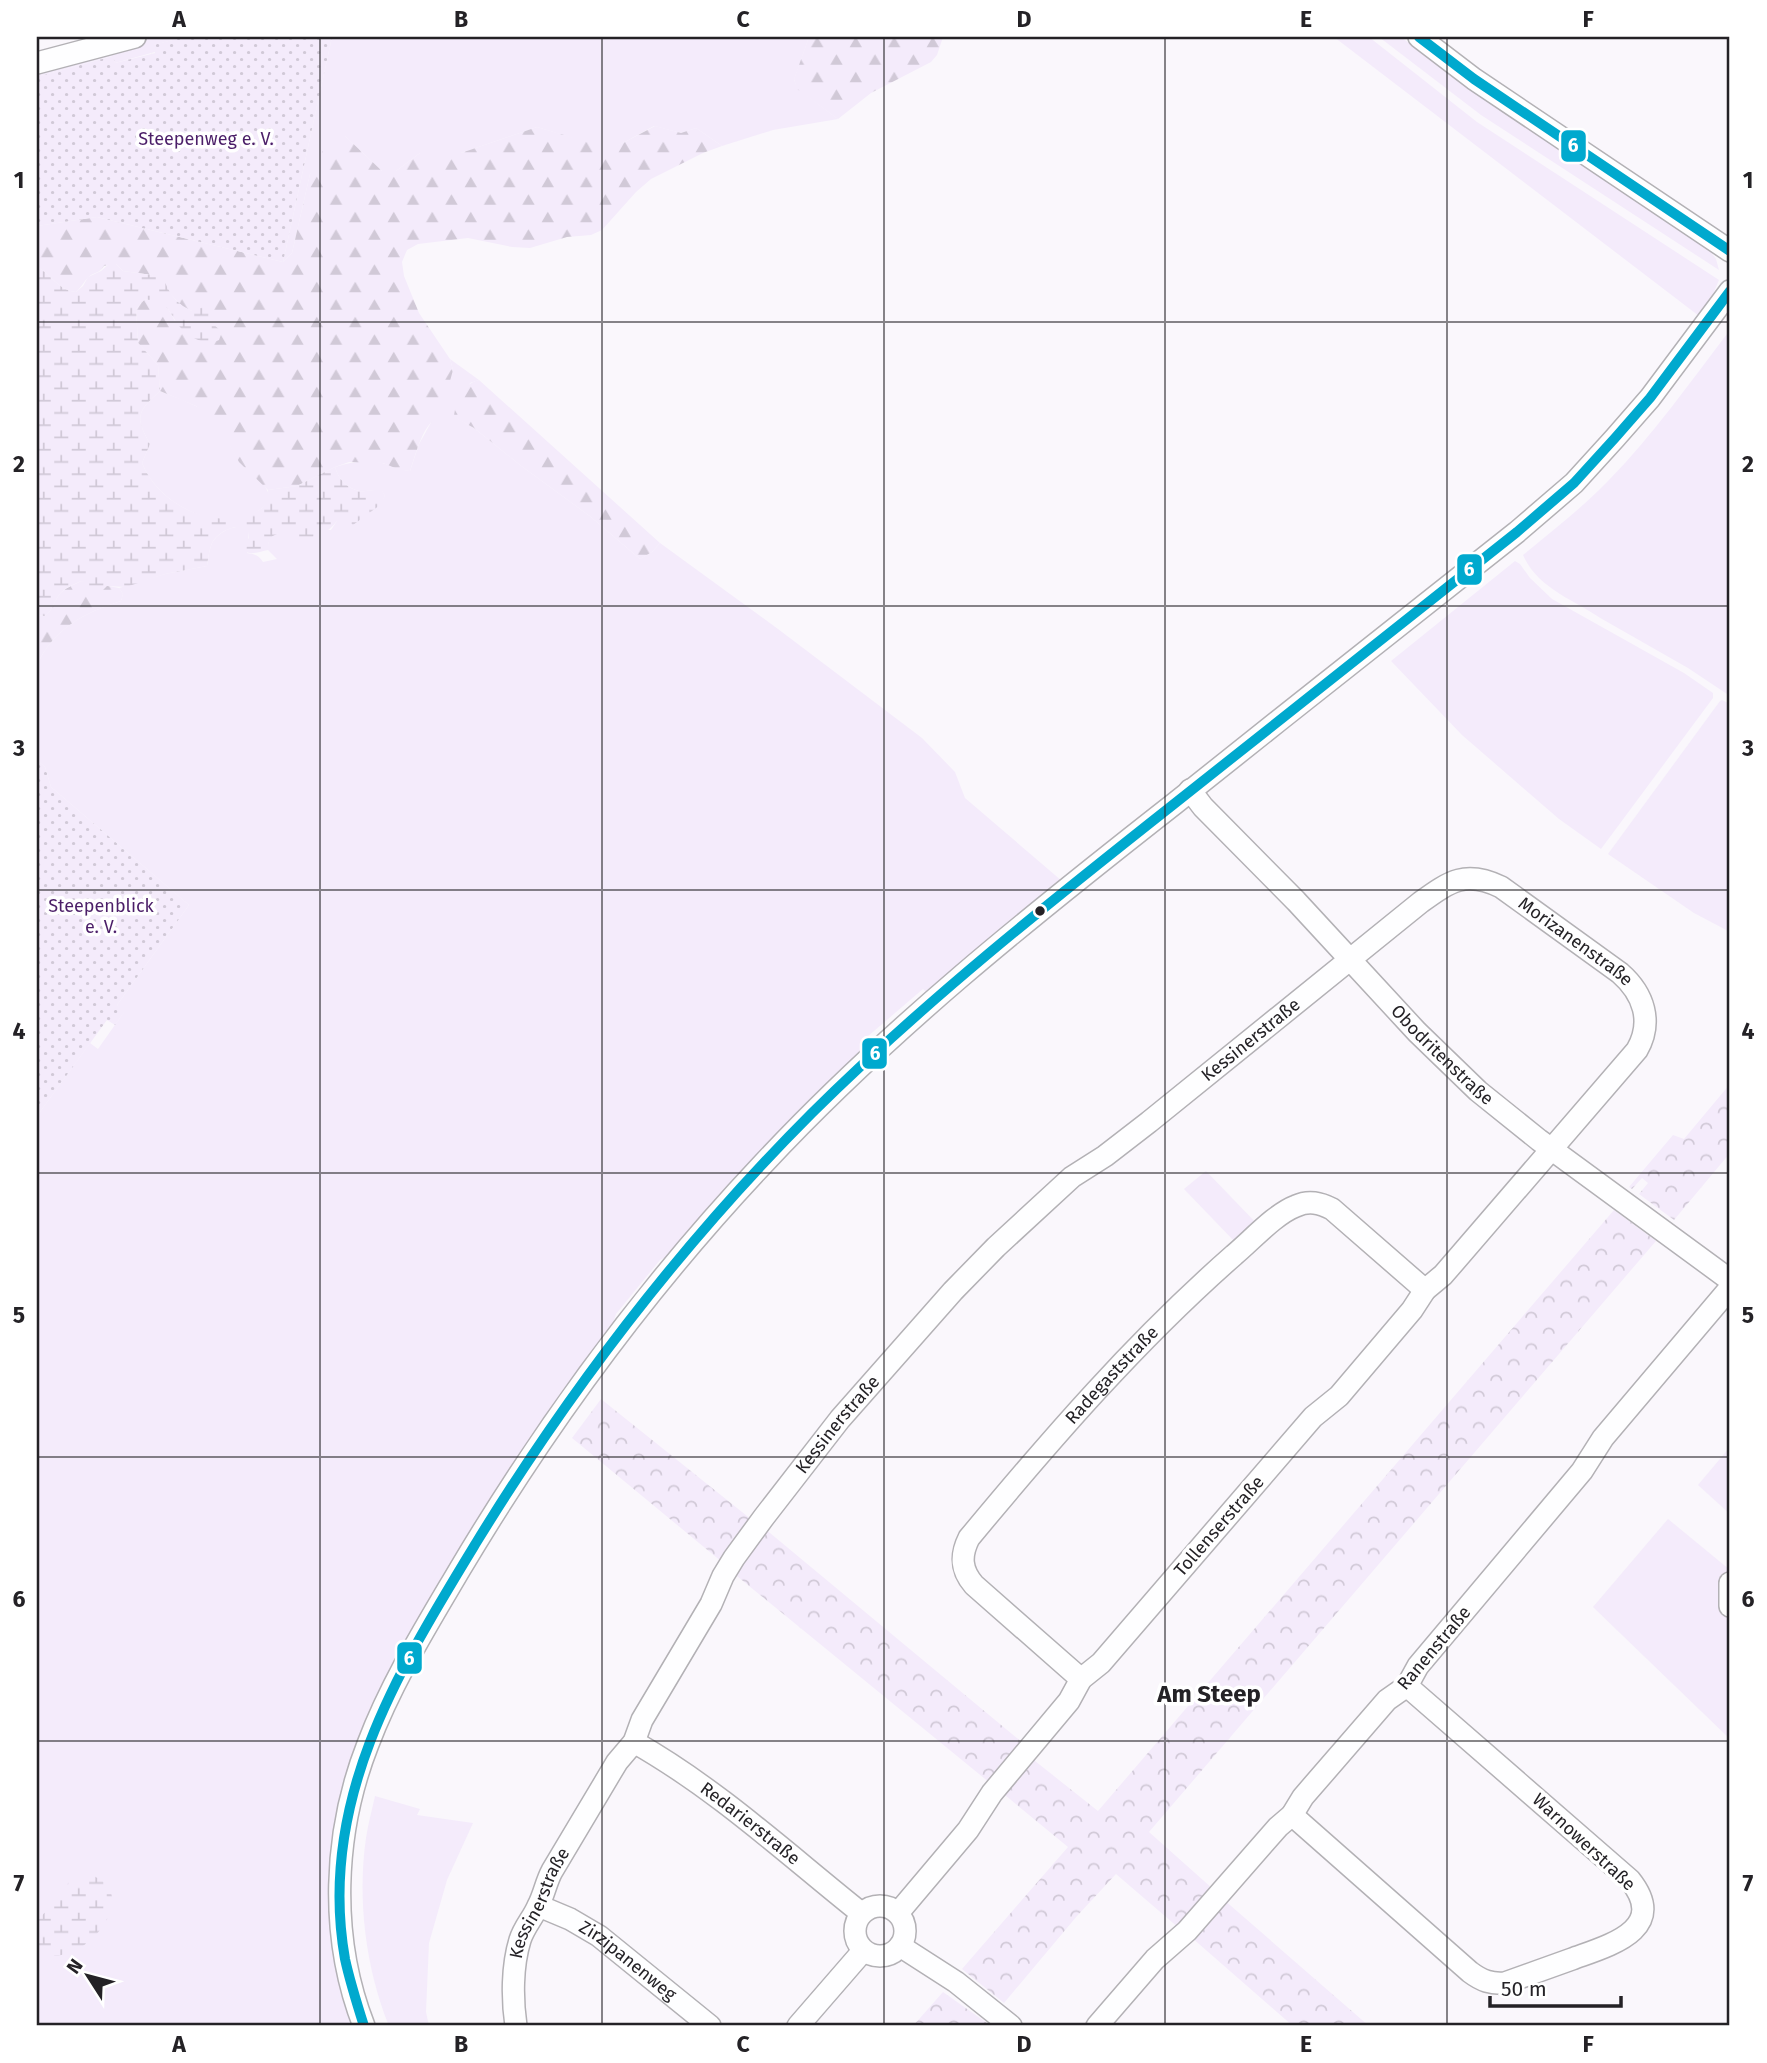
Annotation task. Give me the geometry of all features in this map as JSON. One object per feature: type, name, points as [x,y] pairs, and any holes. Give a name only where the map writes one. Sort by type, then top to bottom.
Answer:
[{"type":"street","points":[[37,62],[135,37]]},
{"type":"street","points":[[1419,37],[1474,79],[1730,251]]},
{"type":"street","points":[[364,2026],[346,1963],[340,1920],[340,1877],[344,1832],[353,1790],[367,1746],[384,1706],[437,1608],[514,1481],[570,1398],[629,1319],[766,1160],[827,1098],[933,1000],[1040,909],[1506,541],[1574,483],[1650,398],[1730,291]]},
{"type":"street","name":"Obodritenstraße","points":[[1190,790],[1203,807],[1296,901],[1450,1065],[1511,1118],[1730,1280]]},
{"type":"street","name":"Morizanenstraße","points":[[1350,961],[1443,887],[1455,881],[1479,878],[1501,887],[1631,983],[1638,991],[1644,1009],[1646,1028],[1643,1040],[1552,1149]]},
{"type":"street","name":"Kessinerstraße","points":[[516,2026],[516,1959],[527,1925],[539,1906],[544,1886],[552,1871],[617,1762],[634,1742],[642,1720],[710,1604],[723,1576],[764,1517],[840,1419],[953,1291],[1072,1177],[1116,1148],[1350,961]]},
{"type":"street","name":"Tollenserstraße","points":[[898,1913],[968,1830],[992,1793],[1069,1701],[1082,1679],[1101,1663],[1313,1417],[1339,1396],[1412,1310],[1424,1290],[1443,1275],[1552,1149]]},
{"type":"street","name":"Radegaststraße","points":[[1082,1679],[974,1586],[962,1561],[969,1538],[1080,1406],[1205,1282],[1279,1217],[1298,1205],[1316,1203],[1332,1209],[1424,1290]]},
{"type":"street","name":"Ranenstraße","points":[[1097,2026],[1155,1959],[1187,1931],[1278,1827],[1292,1815],[1303,1797],[1387,1700],[1407,1686],[1418,1666],[1574,1480],[1603,1438],[1730,1288]]},
{"type":"street","points":[[1730,1583],[1730,1606]]},
{"type":"street","name":"Warnowerstraße","points":[[1292,1815],[1470,1972],[1492,1984],[1505,1983],[1620,1942],[1636,1928],[1642,1909],[1638,1890],[1630,1880],[1407,1686]]},
{"type":"street","name":"Redarierstraße","points":[[634,1742],[690,1775],[722,1799],[862,1913]]},
{"type":"street","name":"Zirzipanenweg","points":[[539,1906],[570,1919],[599,1936],[710,2026]]},
{"type":"street","points":[[876,1906],[891,1908],[898,1913],[905,1933],[901,1946],[895,1952],[878,1957],[863,1951],[855,1937],[854,1928],[862,1913],[876,1906]]},
{"type":"street","points":[[901,1946],[956,1982],[1011,2026]]},
{"type":"street","points":[[798,2026],[863,1951]]},
{"type":"green space","points":[[146,37],[184,37],[154,45],[155,52],[115,63],[112,56],[37,77],[37,66]]},
{"type":"green space","name":"Steepenweg e. V.","points":[[184,37],[332,37],[283,262],[97,217],[37,226],[37,77],[113,56],[115,63],[155,53],[153,45]]},
{"type":"green space","points":[[332,37],[809,37],[794,80],[798,89],[838,119],[773,130],[722,146],[696,128],[681,133],[654,126],[608,149],[537,127],[461,153],[420,153],[396,171],[382,171],[345,136],[310,174],[292,253],[283,262]]},
{"type":"green space","points":[[809,37],[943,37],[937,55],[931,62],[871,93],[838,119],[797,89],[794,79]]},
{"type":"green space","points":[[1334,37],[1369,37],[1477,122],[1719,280],[1710,301],[1699,316]]},
{"type":"green space","points":[[1379,37],[1401,37],[1467,88],[1707,247],[1716,259],[1719,270],[1481,115]]},
{"type":"green space","points":[[655,126],[681,133],[696,128],[722,146],[651,179],[602,230],[591,235],[567,237],[530,248],[468,238],[418,244],[407,250],[402,262],[404,276],[419,313],[450,359],[453,370],[441,414],[425,432],[410,471],[383,463],[349,462],[297,486],[268,490],[239,462],[216,421],[196,406],[160,391],[158,365],[138,343],[136,309],[144,300],[156,300],[164,304],[175,321],[192,311],[183,307],[152,275],[123,271],[116,264],[104,266],[91,275],[76,292],[59,285],[37,267],[37,226],[97,217],[283,262],[292,253],[310,174],[331,136],[345,136],[382,171],[396,171],[420,153],[461,153],[537,127],[608,148]]},
{"type":"green space","points":[[110,263],[116,264],[123,271],[152,275],[165,282],[172,296],[183,306],[192,311],[203,307],[209,310],[211,322],[222,332],[219,340],[209,344],[187,334],[160,302],[144,300],[136,309],[138,343],[158,365],[160,391],[143,409],[140,420],[150,444],[142,463],[160,490],[173,501],[203,515],[235,518],[262,508],[268,490],[297,486],[335,467],[340,479],[350,488],[359,491],[382,490],[385,496],[380,505],[353,525],[346,521],[337,521],[319,535],[304,538],[281,533],[272,536],[268,550],[255,553],[243,550],[249,532],[235,527],[219,535],[212,543],[207,566],[165,574],[126,587],[107,586],[101,592],[94,592],[87,583],[81,581],[61,593],[45,616],[37,615],[37,267],[59,285],[76,292],[88,277]]},
{"type":"green space","points":[[1730,330],[1730,696],[1688,668],[1558,593],[1538,577],[1523,555],[1588,501],[1625,463]]},
{"type":"green space","points":[[450,359],[479,380],[470,383],[455,417],[474,428],[591,517],[640,559],[660,543],[922,738],[955,772],[965,798],[1062,881],[928,994],[923,989],[867,1037],[872,1043],[762,1148],[672,1254],[660,1260],[616,1314],[612,1326],[527,1445],[468,1536],[413,1630],[357,1746],[340,1802],[330,1865],[331,1918],[341,1991],[354,2026],[37,2026],[37,1116],[90,1043],[98,1049],[124,1012],[117,1005],[189,905],[51,787],[45,767],[37,760],[37,665],[61,632],[83,617],[121,601],[123,594],[119,588],[165,574],[207,566],[212,543],[229,529],[240,527],[249,531],[247,553],[256,555],[263,562],[277,559],[268,550],[268,543],[269,539],[278,533],[331,530],[337,521],[371,510],[385,496],[382,491],[359,491],[350,488],[340,479],[335,467],[370,461],[410,471],[419,444],[433,419],[453,370]]},
{"type":"green space","points":[[479,380],[660,543],[652,552],[640,559],[591,517],[474,428],[454,417],[456,405],[464,389]]},
{"type":"green space","points":[[160,391],[198,407],[217,421],[238,459],[267,490],[269,496],[265,506],[242,518],[213,519],[179,505],[161,491],[142,463],[150,444],[140,420],[143,409]]},
{"type":"green space","points":[[1515,561],[1552,599],[1684,673],[1713,693],[1713,698],[1601,849],[1559,819],[1462,735],[1391,661]]},
{"type":"green space","points":[[81,581],[119,588],[123,594],[121,601],[83,617],[61,632],[37,665],[37,615],[45,616],[61,593]]},
{"type":"green space","points":[[1722,700],[1730,704],[1730,932],[1694,913],[1608,854]]},
{"type":"green space","name":"Steepenblick e. V.","points":[[37,760],[45,767],[51,787],[189,905],[117,1005],[125,1011],[115,1025],[107,1020],[37,1116]]},
{"type":"green space","points":[[1730,1084],[1730,1153],[1674,1220],[1639,1194],[1648,1183],[1642,1178],[1632,1189],[1629,1187],[1673,1135],[1684,1139]]},
{"type":"green space","points":[[1206,1171],[1258,1225],[1237,1244],[1184,1189]]},
{"type":"green space","points":[[1614,1210],[1656,1241],[1149,1832],[1213,1889],[1180,1929],[1116,1874],[1004,2003],[962,1969],[1068,1847],[1000,1791],[1030,1757],[1098,1811]]},
{"type":"green space","points":[[601,1399],[752,1520],[722,1562],[572,1438]]},
{"type":"green space","points":[[1730,1447],[1730,1514],[1698,1485]]},
{"type":"green space","points":[[1668,1519],[1730,1570],[1722,1595],[1730,1619],[1730,1739],[1593,1607]]},
{"type":"green space","points":[[764,1528],[1024,1744],[990,1783],[732,1572]]},
{"type":"green space","points":[[375,1796],[420,1809],[417,1815],[473,1823],[447,1880],[429,1943],[426,2012],[429,2026],[389,2026],[374,1981],[363,1910],[363,1862]]},
{"type":"green space","points":[[90,1875],[106,1885],[112,1898],[109,1914],[100,1930],[70,1953],[53,1956],[37,1950],[37,1922],[70,1881]]},
{"type":"green space","points":[[1223,1899],[1369,2026],[1293,2026],[1191,1937]]},
{"type":"green space","points":[[943,1992],[987,2023],[984,2026],[913,2026]]},
{"type":"transit line","name":"6","points":[[1419,37],[1474,79],[1730,251]]},
{"type":"transit line","name":"6","points":[[364,2026],[345,1959],[339,1901],[343,1846],[354,1792],[371,1740],[393,1689],[419,1640],[476,1543],[550,1429],[631,1318],[764,1162],[899,1031],[1035,915],[1517,532],[1574,483],[1650,398],[1730,291]]},
{"type":"district","name":"Am Steep","points":[[1209,1694]]}]
